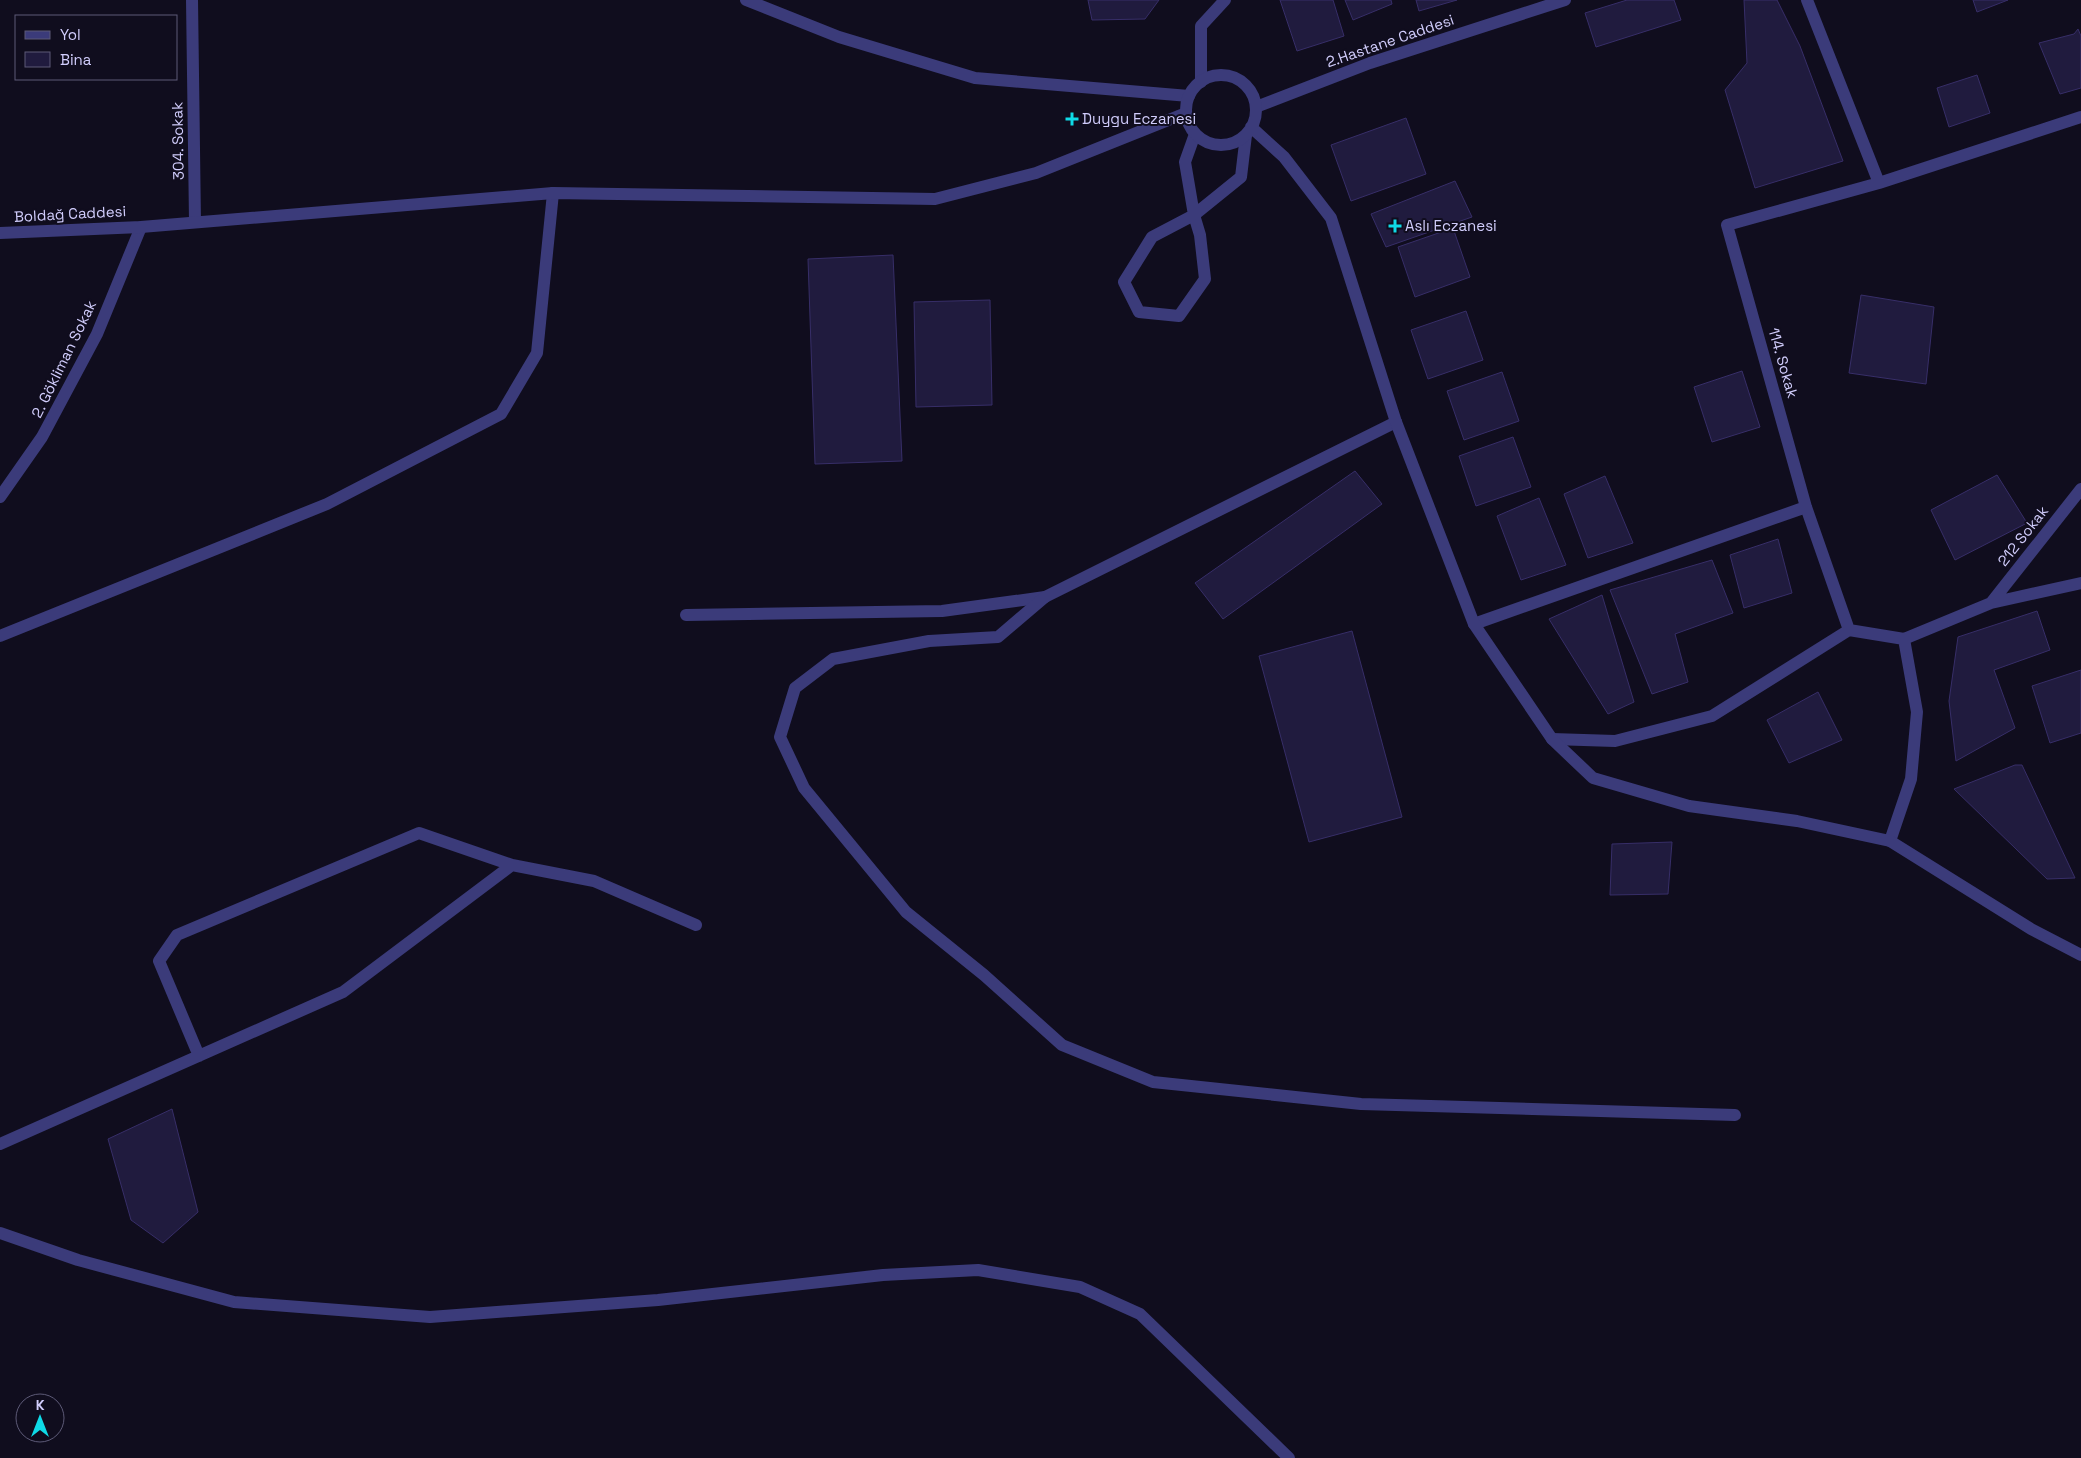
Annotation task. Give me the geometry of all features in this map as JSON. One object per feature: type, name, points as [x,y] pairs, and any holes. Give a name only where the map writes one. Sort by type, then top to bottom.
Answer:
[{"type":"street","name":"304. Sokak","points":[[192,0],[195,222]]},
{"type":"street","points":[[746,0],[839,38],[976,78],[1189,96]]},
{"type":"street","points":[[1201,82],[1201,26],[1225,0]]},
{"type":"street","name":"2.Hastane Caddesi","points":[[1256,107],[1370,63],[1565,0]]},
{"type":"street","points":[[1806,0],[1879,183]]},
{"type":"street","points":[[1195,134],[1185,162],[1194,215],[1200,235],[1205,279],[1179,316],[1139,312],[1124,282],[1152,237],[1194,215],[1241,177],[1249,131],[1256,117],[1253,96],[1246,86],[1236,79],[1224,75],[1212,77],[1201,82],[1189,96],[1186,113],[1188,125],[1204,141],[1214,145],[1226,145],[1237,142],[1249,131]]},
{"type":"street","name":"Boldağ Caddesi","points":[[0,233],[141,226],[553,193],[935,199],[1036,173],[1186,113]]},
{"type":"street","name":"114. Sokak","points":[[1849,630],[1806,507],[1727,225],[1879,183],[2081,118]]},
{"type":"street","points":[[1249,131],[1284,157],[1331,218],[1396,422],[1474,624],[1552,739],[1593,778],[1689,806],[1797,822],[1890,841],[2031,929],[2081,955]]},
{"type":"street","points":[[0,636],[327,504],[501,414],[537,353],[553,193]]},
{"type":"street","name":"2. Gökliman Sokak","points":[[0,497],[42,438],[97,334],[141,226]]},
{"type":"street","points":[[1396,422],[1045,598],[998,637],[929,641],[833,659],[795,688],[780,737],[804,788],[906,912],[984,975],[1062,1045],[1153,1082],[1361,1104],[1735,1115]]},
{"type":"street","name":"212 Sokak","points":[[1991,603],[2081,489]]},
{"type":"street","points":[[1474,624],[1806,507]]},
{"type":"street","points":[[1552,739],[1615,742],[1712,716],[1849,630],[1904,639],[1991,603],[2081,584]]},
{"type":"street","points":[[686,615],[942,610],[1045,598]]},
{"type":"street","points":[[1890,841],[1911,779],[1917,712],[1904,639]]},
{"type":"street","points":[[199,1056],[159,961],[177,935],[419,833],[512,865],[594,881],[696,925]]},
{"type":"street","points":[[0,1144],[343,992],[512,865]]},
{"type":"street","points":[[0,1233],[78,1260],[234,1302],[430,1317],[658,1300],[883,1275],[978,1270],[1080,1287],[1140,1314],[1288,1458]]},
{"type":"building","points":[[1088,0],[1159,0],[1145,19],[1092,20]]},
{"type":"building","points":[[1280,0],[1333,0],[1344,36],[1297,51]]},
{"type":"building","points":[[1345,0],[1391,0],[1392,4],[1353,20]]},
{"type":"building","points":[[1416,0],[1457,0],[1419,11]]},
{"type":"building","points":[[1627,0],[1674,0],[1681,20],[1596,47],[1585,13]]},
{"type":"building","points":[[1744,0],[1777,0],[1800,46],[1843,161],[1755,188],[1725,90],[1747,63]]},
{"type":"building","points":[[1973,0],[2008,0],[1977,12]]},
{"type":"building","points":[[2078,29],[2081,36],[2081,88],[2060,94],[2039,43],[2074,34]]},
{"type":"building","points":[[1977,75],[1990,113],[1949,127],[1937,88]]},
{"type":"building","points":[[1406,118],[1426,174],[1351,201],[1331,145]]},
{"type":"building","points":[[1455,181],[1472,217],[1386,247],[1371,214]]},
{"type":"building","points":[[1453,228],[1470,277],[1415,297],[1398,247]]},
{"type":"building","points":[[893,255],[902,461],[815,464],[808,259]]},
{"type":"building","points":[[1861,295],[1934,307],[1926,384],[1849,373]]},
{"type":"building","points":[[990,300],[992,405],[916,407],[914,302]]},
{"type":"building","points":[[1466,311],[1483,360],[1428,379],[1411,330]]},
{"type":"building","points":[[1742,371],[1760,427],[1712,442],[1694,387]]},
{"type":"building","points":[[1502,372],[1519,421],[1464,440],[1447,391]]},
{"type":"building","points":[[1513,437],[1531,487],[1476,506],[1459,456]]},
{"type":"building","points":[[1355,471],[1382,504],[1223,619],[1195,583]]},
{"type":"building","points":[[1997,475],[2027,523],[1955,560],[1931,510]]},
{"type":"building","points":[[1605,476],[1633,543],[1588,558],[1564,494]]},
{"type":"building","points":[[1539,498],[1566,565],[1521,580],[1497,516]]},
{"type":"building","points":[[1778,539],[1792,593],[1744,608],[1730,555]]},
{"type":"building","points":[[1712,560],[1733,613],[1675,634],[1688,682],[1652,694],[1610,590]]},
{"type":"building","points":[[1602,595],[1634,702],[1608,714],[1549,619]]},
{"type":"building","points":[[2037,611],[2050,650],[1994,670],[2015,728],[1956,761],[1949,701],[1958,637]]},
{"type":"building","points":[[1352,631],[1402,817],[1309,842],[1259,656]]},
{"type":"building","points":[[2081,670],[2081,733],[2050,743],[2032,686]]},
{"type":"building","points":[[1818,692],[1842,740],[1789,763],[1767,720]]},
{"type":"building","points":[[2015,765],[2022,765],[2075,878],[2047,879],[1954,789]]},
{"type":"building","points":[[1672,842],[1668,894],[1610,895],[1612,844]]},
{"type":"building","points":[[172,1109],[198,1212],[163,1243],[131,1220],[108,1139]]},
{"type":"place","name":"Duygu Eczanesi","points":[[1072,119]]},
{"type":"place","name":"Aslı Eczanesi","points":[[1395,226]]}]
